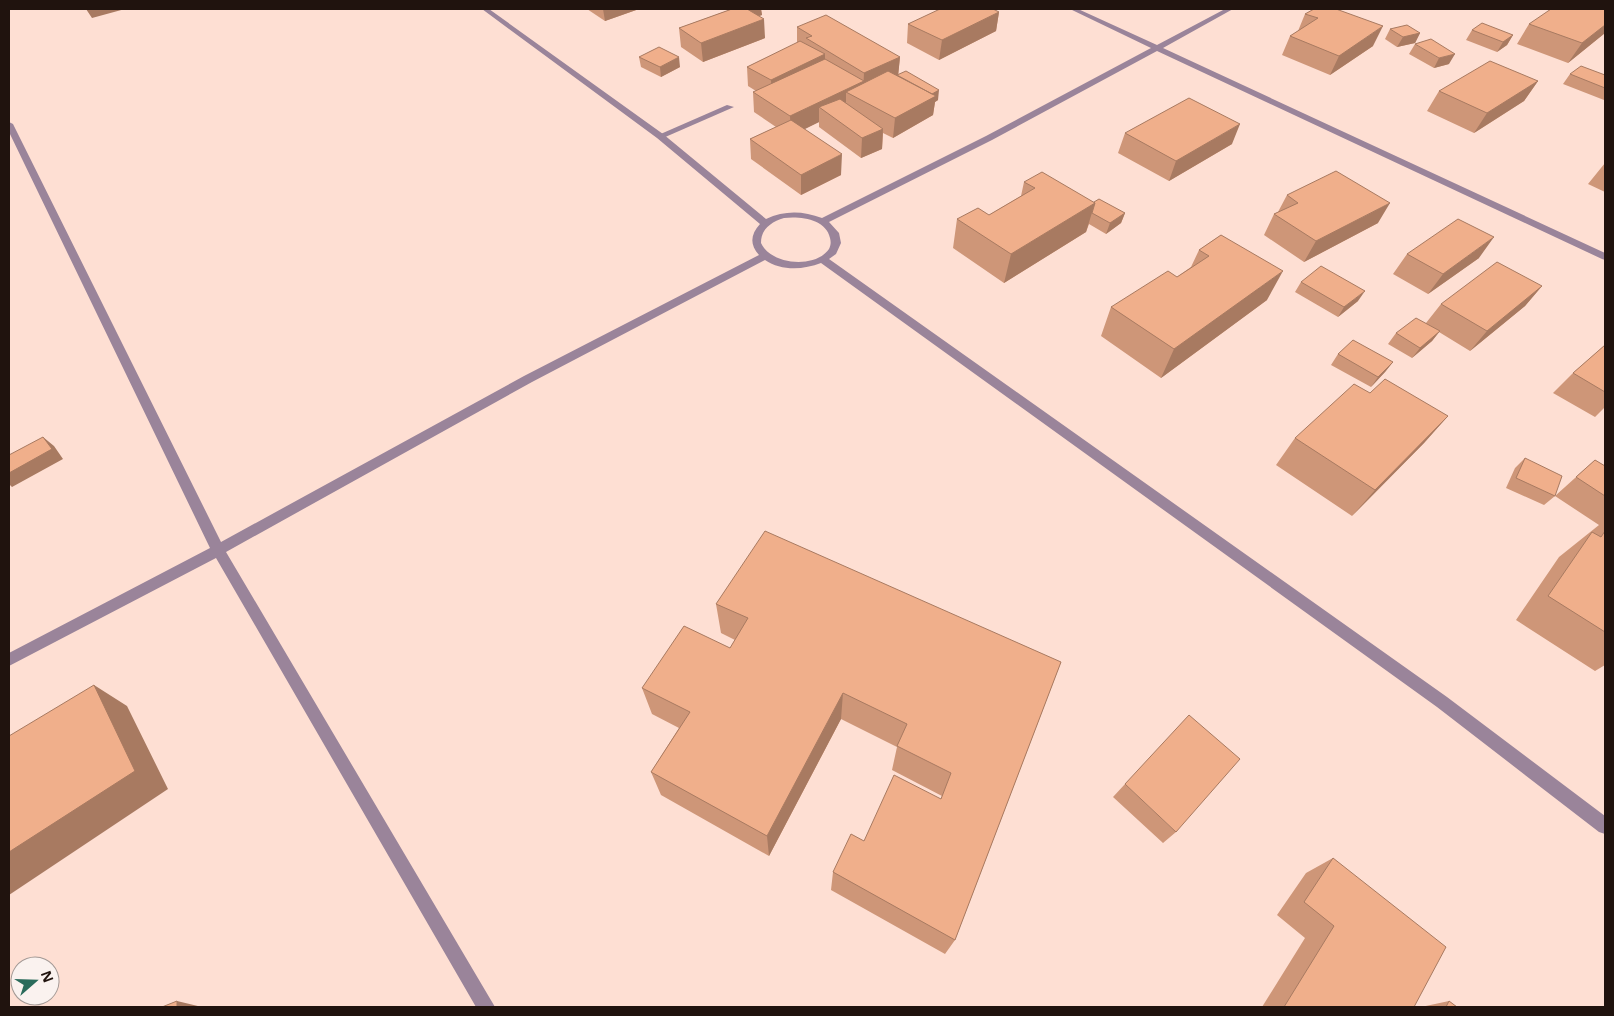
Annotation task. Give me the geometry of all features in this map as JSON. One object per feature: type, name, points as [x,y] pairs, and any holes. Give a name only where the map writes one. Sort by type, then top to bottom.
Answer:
[{"type":"street","points":[[485,9],[660,136],[766,224]]},
{"type":"street","points":[[1073,9],[1605,257]]},
{"type":"street","points":[[823,221],[989,138],[1230,9]]},
{"type":"street","points":[[660,136],[730,107]]},
{"type":"street","points":[[9,124],[218,550],[486,1007]]},
{"type":"street","points":[[809,216],[823,221],[832,228],[837,236],[836,245],[832,253],[822,260],[808,265],[792,266],[776,263],[764,256],[757,247],[756,239],[759,230],[766,224],[778,217],[809,216]]},
{"type":"street","points":[[9,660],[218,550],[528,379],[764,256]]},
{"type":"street","points":[[822,260],[1442,702],[1605,826]]},
{"type":"building","points":[[732,9],[747,9],[764,19],[701,43],[679,28]]},
{"type":"building","points":[[940,9],[993,9],[999,12],[942,40],[908,24]]},
{"type":"building","points":[[1314,9],[1336,9],[1383,26],[1339,56],[1290,36],[1318,18],[1305,14]]},
{"type":"building","points":[[1551,9],[1605,9],[1605,25],[1582,43],[1529,24]]},
{"type":"building","points":[[826,15],[900,57],[864,73],[806,38],[812,36],[797,27]]},
{"type":"building","points":[[1482,23],[1513,35],[1503,42],[1472,30]]},
{"type":"building","points":[[1407,25],[1420,33],[1403,37],[1390,29]]},
{"type":"building","points":[[1431,39],[1455,54],[1439,58],[1415,44]]},
{"type":"building","points":[[800,41],[825,54],[771,80],[747,67]]},
{"type":"building","points":[[659,47],[679,57],[660,67],[639,57]]},
{"type":"building","points":[[825,59],[864,81],[790,116],[753,92]]},
{"type":"building","points":[[1490,61],[1538,81],[1487,113],[1439,91]]},
{"type":"building","points":[[1581,66],[1605,75],[1605,88],[1570,74]]},
{"type":"building","points":[[888,71],[936,96],[895,118],[846,92]]},
{"type":"building","points":[[906,71],[939,90],[932,94],[897,75]]},
{"type":"building","points":[[1189,98],[1240,124],[1176,161],[1125,133]]},
{"type":"building","points":[[840,99],[883,129],[862,138],[819,107]]},
{"type":"building","points":[[791,120],[842,154],[801,175],[750,139]]},
{"type":"building","points":[[1336,171],[1390,203],[1316,241],[1274,214],[1298,203],[1287,195]]},
{"type":"building","points":[[1042,172],[1095,203],[1011,254],[957,219],[978,208],[989,215],[1035,188],[1024,182]]},
{"type":"building","points":[[1099,199],[1125,213],[1110,223],[1092,213],[1094,202]]},
{"type":"building","points":[[1458,219],[1494,237],[1443,274],[1407,254]]},
{"type":"building","points":[[1221,235],[1283,271],[1174,349],[1111,307],[1168,271],[1177,277],[1209,256],[1199,250]]},
{"type":"building","points":[[1497,262],[1542,286],[1487,331],[1441,304]]},
{"type":"building","points":[[1321,266],[1365,291],[1344,307],[1301,282]]},
{"type":"building","points":[[1416,318],[1440,331],[1420,348],[1396,333]]},
{"type":"building","points":[[1353,340],[1393,362],[1378,377],[1338,354]]},
{"type":"building","points":[[1605,345],[1605,392],[1573,373]]},
{"type":"building","points":[[1385,379],[1448,416],[1375,490],[1295,438],[1354,384],[1370,393]]},
{"type":"building","points":[[43,437],[52,449],[9,473],[9,455]]},
{"type":"building","points":[[1525,458],[1562,476],[1555,496],[1516,478]]},
{"type":"building","points":[[1595,460],[1605,466],[1605,496],[1576,477]]},
{"type":"building","points":[[765,531],[1061,662],[955,940],[833,872],[851,834],[864,841],[894,775],[941,799],[951,773],[897,746],[907,724],[843,693],[767,836],[651,772],[690,712],[642,688],[684,626],[730,648],[748,618],[716,604]]},
{"type":"building","points":[[1605,531],[1605,632],[1548,596],[1592,532],[1601,537]]},
{"type":"building","points":[[94,685],[135,771],[9,852],[9,736]]},
{"type":"building","points":[[1189,715],[1240,759],[1176,832],[1125,784]]},
{"type":"building","points":[[1333,858],[1446,947],[1414,1007],[1284,1007],[1334,926],[1304,902]]},
{"type":"building","points":[[177,1001],[177,1007],[162,1007]]},
{"type":"building","points":[[1449,1001],[1457,1007],[1446,1007]]}]
